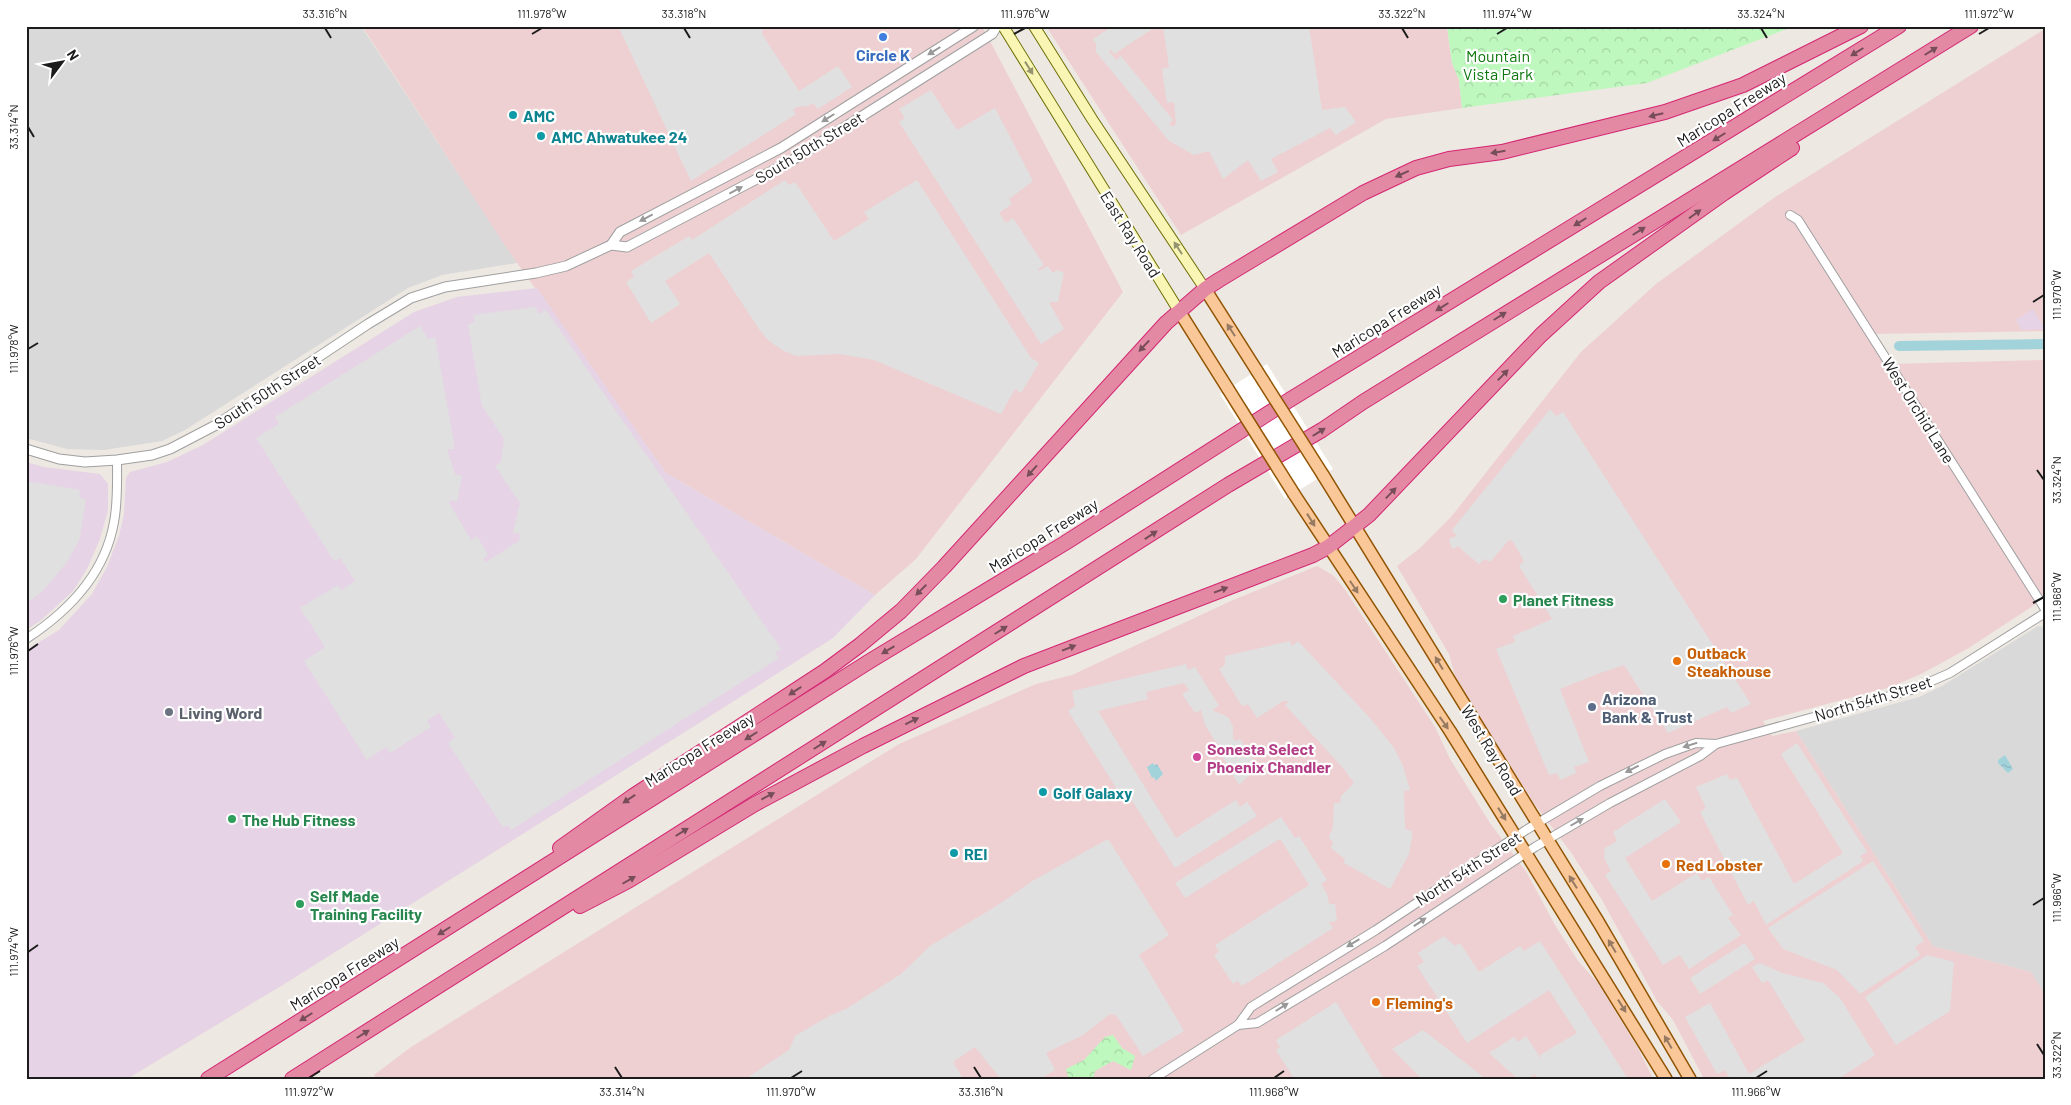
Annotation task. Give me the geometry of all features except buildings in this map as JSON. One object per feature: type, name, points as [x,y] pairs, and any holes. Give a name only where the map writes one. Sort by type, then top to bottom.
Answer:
[{"type":"highway","points":[[485,905],[590,825],[825,671],[901,611],[944,567],[1143,348],[1205,289],[1363,194],[1416,168],[1449,159],[1502,152],[1664,112],[1743,85],[1861,26]]},
{"type":"highway","name":"Maricopa Freeway","points":[[208,1079],[870,661],[1064,543],[1322,380],[1899,26]]},
{"type":"highway","points":[[292,1079],[1228,485],[1322,430],[1372,396],[1970,26]]},
{"type":"highway","points":[[508,942],[628,881],[771,795],[863,746],[1024,666],[1313,555],[1328,547],[1386,498],[1541,335],[1599,282],[1724,193],[1796,146],[1892,75]]},
{"type":"main road","name":"East Ray Road","points":[[1003,26],[1179,312],[1261,441]]},
{"type":"main road","name":"East Ray Road","points":[[1034,26],[1088,112],[1205,289],[1290,424]]},
{"type":"main road","name":"West Ray Road","points":[[1290,424],[1355,526],[1602,929],[1690,1079]]},
{"type":"main road","name":"West Ray Road","points":[[1261,441],[1328,547],[1450,731],[1666,1079]]},
{"type":"street","name":"South 50th Street","points":[[611,246],[620,232],[781,148],[974,26]]},
{"type":"street","name":"South 50th Street","points":[[26,449],[59,459],[77,461],[118,460],[152,456],[170,450],[216,425],[368,324],[411,298],[445,288],[536,273],[566,266],[611,246],[627,247],[791,161],[992,34],[997,26]]},
{"type":"street","name":"West Orchid Lane","points":[[1790,215],[1798,220],[2045,609]]},
{"type":"street","points":[[26,639],[66,609],[92,578],[99,566],[109,542],[114,522],[118,460]]},
{"type":"street","name":"North 54th Street","points":[[1153,1079],[1238,1025],[1251,1007],[1376,930],[1516,837],[1600,786],[1648,761],[1696,743],[1716,744],[1911,690],[1950,673],[2045,614]]},
{"type":"street","name":"North 54th Street","points":[[1238,1025],[1257,1023],[1385,946],[1547,840],[1610,802],[1700,756],[1716,744]]},
{"type":"shaded area","points":[[26,26],[361,26],[517,263],[442,275],[408,288],[185,430],[162,441],[104,450],[67,449],[26,438]]},
{"type":"shaded area","points":[[362,26],[982,26],[1123,292],[916,559],[875,595],[666,473],[508,250]]},
{"type":"shaded area","points":[[618,26],[765,26],[762,34],[799,91],[838,66],[852,87],[818,109],[813,103],[808,106],[796,107],[793,110],[796,114],[691,181]]},
{"type":"shaded area","points":[[1046,26],[1447,26],[1452,63],[1459,80],[1462,108],[1386,119],[1181,235]]},
{"type":"shaded area","points":[[1113,26],[1157,26],[1114,54],[1111,49],[1109,51],[1116,60],[1121,56],[1173,120],[1169,124],[1173,127],[1176,123],[1174,102],[1167,103],[1162,69],[1169,67],[1163,26],[1309,26],[1322,110],[1345,107],[1356,122],[1336,135],[1330,128],[1271,159],[1278,172],[1261,181],[1248,160],[1223,179],[1209,151],[1194,155],[1169,141],[1096,52],[1096,44],[1093,39]]},
{"type":"shaded area","points":[[2045,29],[2045,331],[1872,334],[1890,364],[2045,360],[2045,598],[1967,649],[1923,673],[1891,687],[1763,721],[1772,736],[1796,731],[1933,946],[2031,972],[2045,994],[2045,1079],[1704,1079],[1673,1020],[1657,1001],[1602,900],[1570,851],[1533,802],[1455,676],[1449,654],[1397,566],[1420,548],[1451,517],[1581,352],[1656,284],[1775,197]]},
{"type":"shaded area","points":[[931,90],[957,130],[995,108],[1033,181],[1009,199],[1012,204],[999,213],[1006,223],[1013,218],[1044,265],[1038,269],[1039,271],[1048,266],[1053,273],[1057,270],[1064,273],[1058,302],[1050,302],[1050,304],[1064,329],[1041,344],[899,122],[905,118],[899,109]]},
{"type":"shaded area","points":[[785,180],[789,185],[795,182],[834,241],[869,219],[864,212],[917,180],[1031,358],[1039,363],[1021,393],[1015,389],[1001,414],[874,360],[839,354],[796,356],[782,350],[768,340],[759,329],[709,253],[665,281],[680,304],[651,323],[626,282],[634,277],[631,271],[689,236],[692,240]]},
{"type":"shaded area","points":[[537,288],[666,473],[875,595],[833,638],[286,983],[127,1079],[26,1079],[26,650],[59,630],[92,594],[107,567],[119,536],[124,514],[126,478],[130,472],[167,462],[203,445],[414,312],[457,297]]},
{"type":"shaded area","points":[[536,307],[538,314],[546,310],[781,649],[775,653],[779,658],[511,830],[508,825],[503,827],[448,743],[455,738],[439,713],[427,721],[431,727],[390,753],[386,747],[367,760],[304,661],[325,647],[300,608],[338,585],[341,590],[355,581],[340,558],[334,561],[256,438],[279,424],[275,417],[420,326],[428,339],[435,337],[455,449],[447,449],[455,474],[462,476],[457,502],[450,500],[449,503],[471,540],[477,536],[488,555],[483,559],[486,562],[519,541],[520,534],[513,533],[520,503],[495,466],[501,462],[504,439],[482,406],[468,324],[475,322],[473,315]]},
{"type":"shaded area","points":[[2033,309],[2045,329],[2022,330],[2016,320]]},
{"type":"shaded area","points":[[1550,409],[1556,416],[1563,412],[1751,704],[1731,713],[1727,707],[1668,733],[1624,665],[1600,673],[1560,689],[1589,762],[1574,767],[1576,773],[1560,780],[1557,773],[1549,775],[1496,649],[1515,642],[1513,636],[1552,619],[1519,566],[1524,561],[1512,540],[1508,541],[1490,562],[1485,559],[1479,564],[1459,546],[1452,549],[1449,539],[1457,536],[1452,530]]},
{"type":"shaded area","points":[[26,462],[44,467],[100,474],[108,484],[108,510],[100,539],[87,569],[73,591],[40,621],[26,630]]},
{"type":"shaded area","points":[[26,481],[80,490],[79,497],[86,500],[79,541],[67,562],[42,592],[26,604]]},
{"type":"shaded area","points":[[1317,566],[1334,576],[1346,591],[1435,727],[1450,759],[1490,823],[1527,873],[1555,925],[1578,961],[1598,983],[1639,1050],[1653,1079],[376,1079],[374,1075],[411,1047],[899,744],[1036,684],[1072,675],[1233,600]]},
{"type":"shaded area","points":[[2038,626],[2045,627],[2045,994],[2031,972],[1933,946],[1796,731],[1919,697],[1942,686]]},
{"type":"shaded area","points":[[1290,641],[1292,646],[1298,641],[1370,718],[1394,748],[1403,766],[1410,790],[1404,791],[1405,829],[1412,831],[1412,836],[1409,854],[1390,889],[1344,863],[1345,859],[1331,848],[1333,842],[1329,838],[1333,826],[1334,803],[1340,803],[1341,796],[1354,783],[1344,769],[1285,705],[1289,701],[1283,701],[1257,718],[1248,704],[1242,706],[1219,669],[1225,665],[1225,656]]},
{"type":"shaded area","points":[[1186,664],[1188,670],[1195,667],[1219,706],[1213,709],[1214,711],[1229,718],[1233,727],[1233,738],[1236,741],[1240,739],[1258,767],[1239,785],[1222,756],[1227,752],[1215,741],[1205,725],[1201,710],[1195,713],[1182,694],[1189,690],[1184,683],[1146,692],[1148,699],[1098,711],[1176,838],[1236,800],[1240,807],[1247,802],[1257,816],[1175,868],[1124,788],[1118,791],[1068,711],[1075,706],[1072,691]]},
{"type":"shaded area","points":[[1797,743],[1867,852],[1860,856],[1863,861],[1766,925],[1754,901],[1748,905],[1700,812],[1706,808],[1696,787],[1727,774],[1730,780],[1737,778],[1794,884],[1843,853],[1781,754]]},
{"type":"shaded area","points":[[1665,799],[1681,822],[1625,858],[1652,901],[1697,873],[1702,881],[1709,877],[1733,915],[1728,918],[1741,935],[1689,969],[1680,955],[1663,965],[1605,875],[1611,871],[1604,858],[1605,848],[1617,841],[1613,832]]},
{"type":"shaded area","points":[[1281,817],[1295,838],[1299,836],[1327,880],[1321,884],[1327,894],[1329,904],[1335,904],[1337,921],[1329,922],[1333,928],[1242,986],[1238,981],[1233,984],[1214,955],[1219,952],[1215,945],[1309,885],[1281,840],[1278,840],[1185,898],[1175,883]]},
{"type":"shaded area","points":[[1108,839],[1169,935],[1139,955],[1184,1031],[1143,1056],[1116,1015],[1110,1014],[1083,1035],[1046,1053],[1055,1070],[1040,1079],[1001,1079],[975,1047],[953,1062],[963,1079],[745,1079],[789,1050],[795,1036],[831,1015],[846,1009],[901,974],[930,946],[998,905],[1034,880]]},
{"type":"shaded area","points":[[1873,861],[1924,941],[1915,947],[1920,955],[1860,994],[1837,970],[1783,949],[1768,928]]},
{"type":"shaded area","points":[[1444,936],[1455,946],[1460,943],[1479,972],[1520,946],[1524,951],[1540,941],[1628,1079],[1539,1079],[1534,1074],[1528,1079],[1518,1079],[1489,1053],[1514,1037],[1518,1042],[1526,1036],[1542,1060],[1540,1055],[1577,1033],[1549,990],[1467,1043],[1417,966],[1424,962],[1418,953]]},
{"type":"shaded area","points":[[1745,943],[1755,959],[1700,994],[1690,978]]},
{"type":"shaded area","points":[[1927,955],[1954,962],[1950,1011],[1896,1045],[1865,997]]},
{"type":"shaded area","points":[[1760,963],[1782,973],[1823,983],[1840,998],[1875,1055],[1838,1079],[1730,1079],[1725,1070],[1717,1074],[1685,1017],[1710,1003],[1749,1074],[1805,1040],[1768,980],[1762,983],[1752,967]]},
{"type":"shaded area","points":[[1336,1002],[1384,1079],[1294,1079],[1276,1050],[1280,1047],[1276,1040]]},
{"type":"shaded area","points":[[1423,1030],[1486,1079],[1422,1079],[1392,1049]]},
{"type":"green space","name":"Mountain Vista Park","points":[[1447,26],[1794,26],[1647,83],[1462,108],[1459,80],[1452,63]]},
{"type":"green space","points":[[1113,1035],[1122,1048],[1135,1056],[1131,1070],[1113,1061],[1095,1071],[1093,1079],[1069,1079],[1066,1069],[1084,1060],[1105,1037]]},
{"type":"water","points":[[2005,755],[2013,769],[2008,773],[1998,763],[1998,760]]},
{"type":"water","points":[[1153,763],[1154,765],[1157,764],[1163,774],[1156,781],[1154,777],[1152,778],[1147,767]]},
{"type":"pier","points":[[1267,364],[1333,469],[1285,499],[1220,394]]},
{"type":"waterway","points":[[1899,346],[2045,344]]},
{"type":"place","name":"Circle K","points":[[883,37]]},
{"type":"place","name":"AMC","points":[[513,115]]},
{"type":"place","name":"AMC Ahwatukee 24","points":[[541,136]]},
{"type":"place","name":"Planet Fitness","points":[[1503,599]]},
{"type":"place","name":"Outback Steakhouse","points":[[1677,661]]},
{"type":"place","name":"Arizona Bank & Trust","points":[[1592,707]]},
{"type":"place","name":"Living Word","points":[[169,712]]},
{"type":"place","name":"Sonesta Select Phoenix Chandler","points":[[1197,757]]},
{"type":"place","name":"Golf Galaxy","points":[[1043,792]]},
{"type":"place","name":"The Hub Fitness","points":[[232,819]]},
{"type":"place","name":"REI","points":[[954,853]]},
{"type":"place","name":"Red Lobster","points":[[1666,864]]},
{"type":"place","name":"Self Made Training Facility","points":[[300,904]]},
{"type":"place","name":"Fleming's","points":[[1376,1002]]}]
